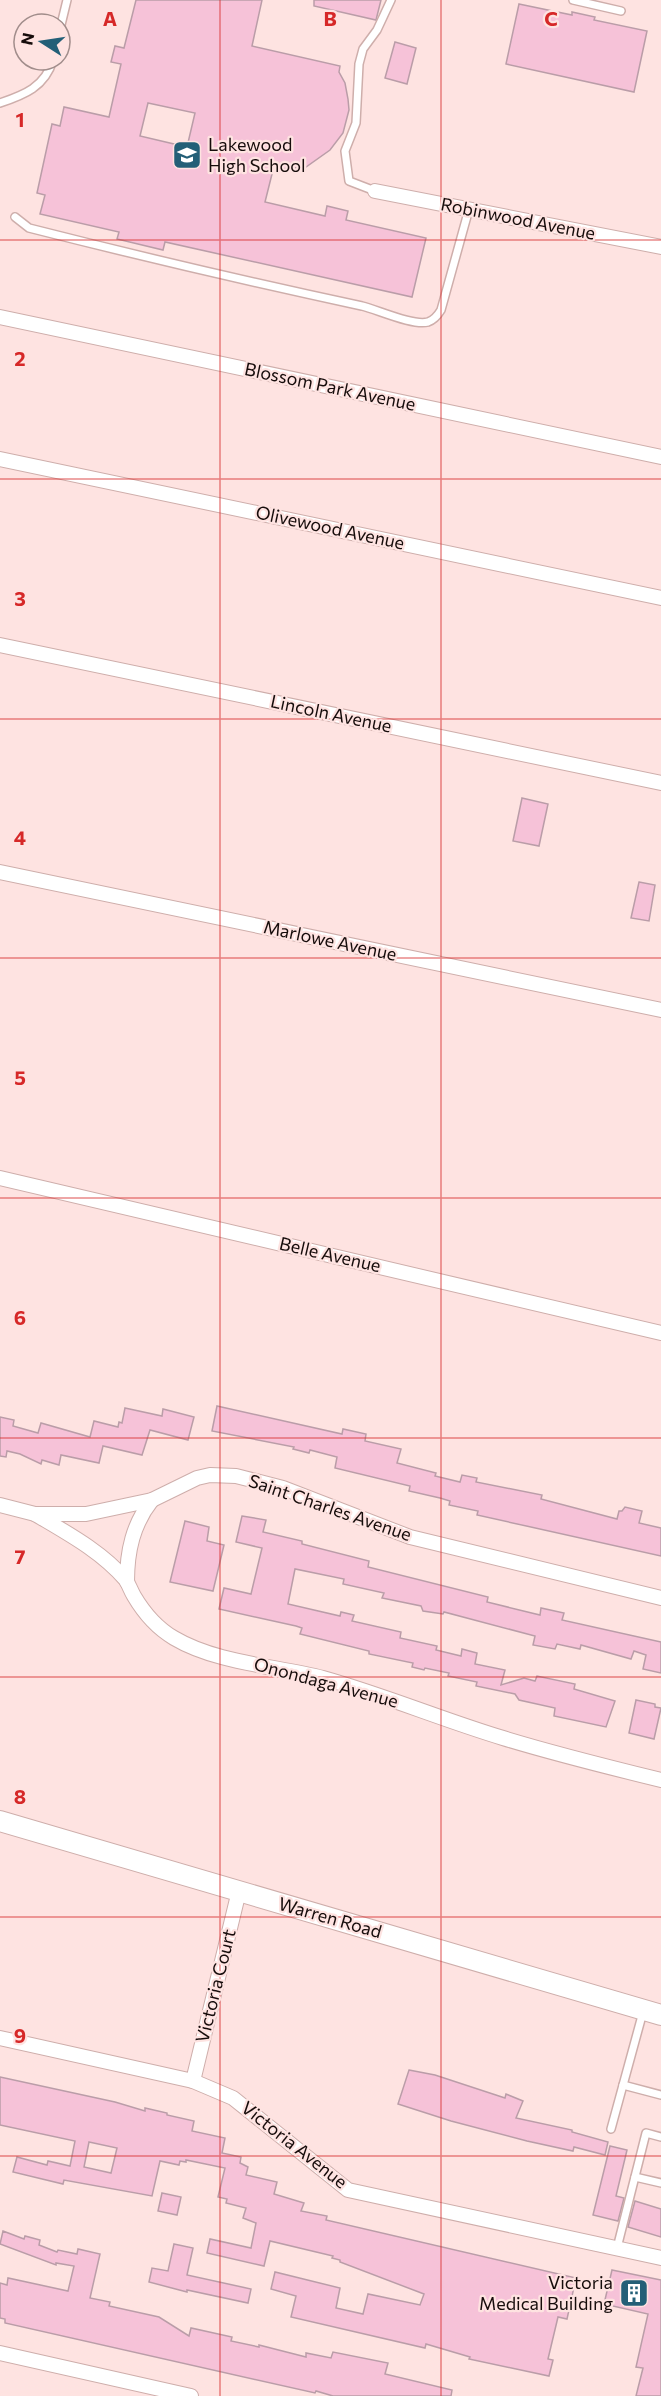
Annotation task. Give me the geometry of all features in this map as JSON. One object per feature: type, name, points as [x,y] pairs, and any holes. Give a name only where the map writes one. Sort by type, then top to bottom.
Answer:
[{"type":"main road","name":"Warren Road","points":[[0,1821],[652,2012]]},
{"type":"street","name":"Robinwood Avenue","points":[[375,191],[661,247]]},
{"type":"street","name":"Blossom Park Avenue","points":[[0,317],[661,456]]},
{"type":"street","name":"Olivewood Avenue","points":[[0,459],[661,598]]},
{"type":"street","name":"Lincoln Avenue","points":[[0,645],[661,783]]},
{"type":"street","name":"Marlowe Avenue","points":[[0,872],[661,1010]]},
{"type":"street","name":"Belle Avenue","points":[[0,1178],[661,1333]]},
{"type":"street","name":"Saint Charles Avenue","points":[[0,1505],[34,1514],[86,1514],[152,1500],[196,1478],[210,1475],[236,1476],[283,1488],[420,1539],[661,1598]]},
{"type":"street","points":[[127,1582],[129,1553],[136,1525],[152,1500]]},
{"type":"street","name":"Onondaga Avenue","points":[[34,1514],[84,1543],[127,1582],[153,1621],[175,1638],[192,1647],[234,1659],[321,1678],[502,1738],[604,1767],[661,1780]]},
{"type":"street","name":"Victoria Court","points":[[193,2081],[239,1891]]},
{"type":"street","name":"Victoria Avenue","points":[[0,2038],[193,2081],[233,2098],[348,2190],[661,2258]]},
{"type":"street","points":[[0,2353],[191,2396]]},
{"type":"lane","points":[[375,191],[349,181],[345,151],[356,123],[359,64],[363,49],[377,30],[391,0]]},
{"type":"lane","points":[[573,0],[621,10]]},
{"type":"lane","points":[[0,103],[34,89],[49,72]]},
{"type":"lane","points":[[15,218],[29,228],[154,260],[428,322],[441,310],[469,209]]},
{"type":"lane","points":[[611,2129],[623,2085],[652,2012]]},
{"type":"lane","points":[[623,2085],[661,2094]]},
{"type":"lane","points":[[617,2248],[646,2133],[661,2137]]},
{"type":"lane","points":[[635,2177],[661,2183]]},
{"type":"building","points":[[136,0],[262,0],[252,46],[340,66],[339,72],[345,83],[349,110],[343,133],[330,150],[306,167],[273,170],[265,202],[325,216],[327,206],[348,211],[346,220],[426,238],[412,297],[165,242],[163,250],[117,239],[119,232],[40,214],[45,195],[37,193],[52,124],[60,126],[64,107],[109,117],[121,64],[111,62],[115,46],[124,48]],"holes":[[[148,103],[195,113],[187,147],[140,136]]]},
{"type":"building","points":[[314,0],[381,0],[376,20],[314,6]]},
{"type":"building","points":[[519,4],[572,15],[572,12],[595,17],[594,20],[647,31],[634,92],[506,64]]},
{"type":"building","points":[[395,42],[416,48],[407,84],[385,78]]},
{"type":"building","points":[[522,798],[548,804],[539,846],[513,841]]},
{"type":"building","points":[[639,882],[655,885],[649,921],[631,918]]},
{"type":"building","points":[[217,1406],[342,1434],[343,1429],[366,1434],[365,1441],[401,1449],[397,1463],[436,1473],[435,1476],[460,1482],[462,1475],[477,1478],[476,1482],[542,1495],[541,1499],[617,1519],[619,1511],[625,1507],[642,1511],[639,1523],[661,1528],[661,1556],[477,1515],[478,1511],[449,1505],[450,1501],[409,1491],[410,1486],[335,1468],[337,1457],[212,1431]]},
{"type":"building","points":[[125,1408],[162,1416],[163,1409],[194,1417],[188,1440],[150,1430],[142,1455],[103,1446],[99,1463],[61,1455],[59,1465],[42,1460],[41,1464],[20,1454],[7,1451],[6,1457],[0,1456],[0,1417],[14,1420],[13,1426],[38,1433],[41,1423],[90,1437],[94,1421],[118,1427],[119,1422],[122,1423]]},
{"type":"building","points":[[242,1516],[266,1520],[263,1532],[369,1561],[368,1567],[488,1597],[487,1602],[540,1615],[541,1608],[564,1613],[562,1620],[661,1642],[661,1673],[643,1669],[646,1655],[634,1651],[631,1659],[581,1645],[580,1649],[557,1644],[555,1649],[533,1645],[535,1636],[444,1612],[443,1614],[423,1611],[421,1606],[382,1598],[384,1593],[343,1584],[344,1579],[295,1569],[288,1604],[340,1616],[341,1612],[354,1615],[352,1621],[401,1632],[400,1638],[437,1646],[436,1650],[461,1656],[462,1649],[477,1653],[475,1664],[505,1670],[501,1685],[524,1678],[535,1681],[537,1676],[575,1684],[574,1689],[615,1701],[606,1727],[554,1716],[555,1708],[519,1700],[515,1694],[476,1686],[477,1682],[448,1676],[449,1673],[412,1667],[413,1663],[369,1654],[369,1651],[300,1634],[302,1628],[296,1626],[219,1609],[224,1588],[251,1594],[262,1548],[236,1542]]},
{"type":"building","points":[[185,1521],[209,1527],[207,1541],[224,1545],[213,1591],[170,1582]]},
{"type":"building","points":[[636,1700],[655,1704],[655,1707],[661,1708],[654,1739],[629,1733]]},
{"type":"building","points":[[409,2070],[435,2075],[505,2098],[506,2094],[523,2101],[516,2118],[572,2130],[572,2132],[608,2142],[605,2155],[574,2147],[573,2151],[527,2141],[398,2104]]},
{"type":"building","points":[[0,2077],[115,2102],[145,2111],[145,2108],[167,2113],[167,2115],[194,2121],[192,2131],[225,2138],[222,2153],[241,2157],[240,2163],[248,2167],[246,2175],[277,2182],[274,2194],[304,2203],[301,2211],[327,2216],[326,2220],[576,2278],[567,2319],[558,2317],[548,2359],[553,2360],[549,2376],[469,2359],[470,2357],[426,2344],[425,2348],[291,2317],[296,2296],[271,2289],[275,2272],[340,2288],[336,2308],[363,2314],[368,2294],[420,2305],[424,2294],[340,2262],[332,2258],[333,2256],[270,2241],[264,2266],[207,2253],[210,2239],[251,2248],[256,2223],[243,2218],[246,2208],[226,2203],[227,2199],[218,2197],[225,2168],[186,2160],[186,2162],[180,2161],[179,2165],[160,2161],[152,2196],[64,2180],[63,2184],[13,2172],[17,2157],[47,2165],[48,2161],[70,2166],[75,2141],[0,2125]],"holes":[[[89,2142],[117,2148],[111,2173],[84,2167]]]},
{"type":"building","points":[[610,2146],[627,2150],[616,2196],[624,2198],[618,2221],[593,2215]]},
{"type":"building","points":[[162,2193],[181,2197],[177,2215],[158,2211]]},
{"type":"building","points":[[635,2201],[661,2209],[661,2237],[628,2227]]},
{"type":"building","points":[[3,2231],[24,2239],[25,2236],[40,2240],[39,2245],[57,2252],[58,2250],[77,2254],[78,2249],[100,2254],[90,2298],[110,2302],[109,2306],[159,2317],[189,2336],[191,2328],[232,2337],[231,2341],[259,2347],[259,2345],[306,2357],[306,2353],[331,2358],[333,2352],[388,2363],[385,2374],[452,2390],[451,2396],[333,2396],[5,2323],[5,2319],[0,2318],[0,2283],[7,2285],[8,2278],[68,2291],[74,2266],[56,2263],[56,2265],[0,2244]]},
{"type":"building","points":[[174,2244],[193,2248],[187,2275],[251,2289],[248,2303],[187,2290],[187,2292],[149,2282],[152,2268],[168,2271]]},
{"type":"building","points":[[612,2270],[661,2280],[661,2396],[636,2396],[643,2368],[636,2367],[648,2314],[604,2304]]},
{"type":"place","name":"Lakewood High School","points":[[187,155]]},
{"type":"place","name":"Victoria Medical Building","points":[[634,2293]]}]
